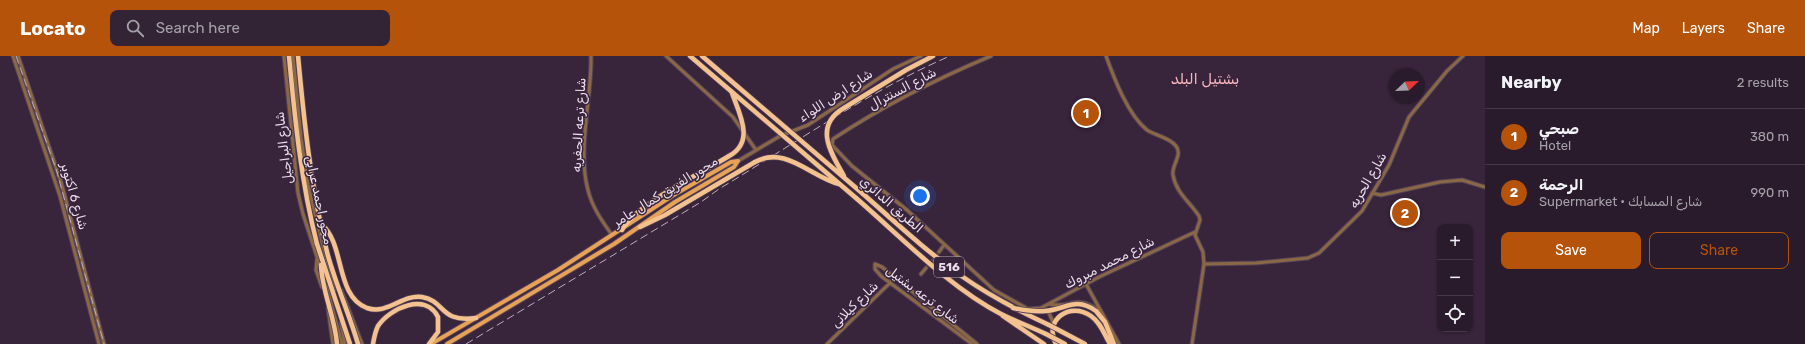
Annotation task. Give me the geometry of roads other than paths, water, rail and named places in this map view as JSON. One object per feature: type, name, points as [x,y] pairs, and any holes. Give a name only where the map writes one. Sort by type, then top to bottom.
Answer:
[{"type":"highway","name":"محور احمد عرابى","points":[[289,56],[296,138],[302,176],[319,258],[350,344]]},
{"type":"highway","name":"محور احمد عرابى","points":[[298,56],[310,165],[322,225],[333,272],[358,344]]},
{"type":"highway","name":"الطريق الدائري","points":[[690,56],[939,271],[974,297],[1002,315],[1065,344]]},
{"type":"highway","name":"الطريق الدائري","points":[[702,56],[940,260],[1013,308],[1051,325],[1085,344]]},
{"type":"highway","points":[[846,179],[830,150],[827,138],[830,122],[838,112],[844,108],[913,66],[933,56]]},
{"type":"highway","points":[[622,230],[631,218],[650,204],[737,150],[742,141],[744,128],[732,92]]},
{"type":"highway","points":[[640,227],[665,215],[766,157],[778,156],[786,158],[818,176],[841,185]]},
{"type":"highway","points":[[322,225],[330,238],[350,294],[360,304],[367,308],[380,310],[391,307],[410,298],[421,297],[433,301],[454,318],[462,320],[476,318]]},
{"type":"highway","points":[[319,258],[337,344]]},
{"type":"highway","points":[[373,344],[375,332],[382,321],[403,308],[416,303],[430,308],[439,320],[438,332],[430,344]]},
{"type":"highway","points":[[1013,308],[1043,311],[1067,304],[1088,306],[1096,311],[1108,324],[1114,344]]},
{"type":"highway","points":[[1056,344],[1052,334],[1051,325],[1066,312],[1073,310],[1082,311],[1098,322],[1110,344]]},
{"type":"highway","points":[[1002,315],[1015,326],[1044,344]]},
{"type":"main road","name":"محور الفريق كمال عامر","points":[[430,344],[613,236],[685,189],[731,162],[738,161]]},
{"type":"main road","name":"محور الفريق كمال عامر","points":[[447,344],[640,227],[675,202],[734,167],[738,161]]},
{"type":"street","name":"شارع 6 اكتوبر","points":[[13,56],[61,200],[99,344]]},
{"type":"street","name":"شارع 6 اكتوبر","points":[[18,56],[58,172],[104,344]]},
{"type":"street","name":"شارع البراجيل","points":[[284,56],[298,193],[319,258]]},
{"type":"street","name":"شارع البراجيل","points":[[293,56],[304,164],[339,308],[344,344]]},
{"type":"street","name":"شارع ترعه الحفريه","points":[[591,56],[584,158],[586,183],[596,210],[613,236]]},
{"type":"street","name":"شارع ارض اللواء","points":[[738,161],[780,136],[808,125],[893,69],[922,56]]},
{"type":"street","name":"شارع السنترال","points":[[944,245],[907,210],[852,166],[833,147],[831,143],[832,140],[864,119],[924,86],[991,56]]},
{"type":"street","points":[[1106,56],[1118,86],[1134,115],[1148,130],[1169,140],[1177,148],[1178,153],[1173,175],[1180,193],[1199,216],[1200,220],[1195,232],[1196,238],[1203,252],[1204,264],[1192,344]]},
{"type":"street","name":"شارع الحريه","points":[[1204,264],[1256,263],[1316,255],[1358,217],[1388,165],[1409,118],[1447,71],[1463,56]]},
{"type":"street","points":[[668,57],[733,117],[756,150]]},
{"type":"street","points":[[910,61],[913,66]]},
{"type":"street","points":[[1372,193],[1381,195],[1440,182],[1462,180],[1485,187]]},
{"type":"street","name":"شارع محمد مبروك","points":[[944,245],[994,290],[1026,308],[1033,309],[1045,306],[1086,284],[1195,232]]},
{"type":"street","points":[[321,239],[362,344]]},
{"type":"street","points":[[939,252],[944,245]]},
{"type":"street","points":[[319,258],[316,270],[324,294],[333,344]]},
{"type":"street","points":[[319,258],[344,344]]},
{"type":"street","name":"شارع ترعه بشتيل","points":[[972,344],[876,271],[875,264],[881,266],[977,344]]},
{"type":"street","points":[[921,274],[926,268]]},
{"type":"street","name":"شارع كيلانى","points":[[827,344],[895,278]]},
{"type":"street","points":[[1086,284],[1119,344]]},
{"type":"street","points":[[1049,304],[1057,305],[1082,302],[1092,305],[1103,313]]},
{"type":"street","points":[[1045,306],[1051,325]]},
{"type":"street","points":[[331,329],[337,344]]},
{"type":"tunnel","points":[[926,268],[939,252]]},
{"type":"railway","points":[[16,56],[57,172],[104,344]]},
{"type":"railway","points":[[466,344],[701,202],[719,189],[832,119],[890,85],[950,56]]},
{"type":"place","name":"صبحي","points":[[1086,113]]},
{"type":"place","name":"الرحمة","points":[[1405,213]]},
{"type":"district","name":"بشتيل البلد","points":[[1205,79]]}]
